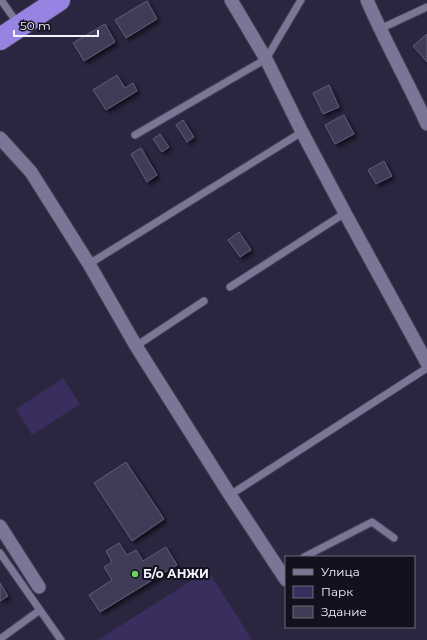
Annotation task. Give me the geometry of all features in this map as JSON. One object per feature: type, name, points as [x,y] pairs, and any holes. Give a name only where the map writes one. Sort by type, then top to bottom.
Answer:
[{"type":"highway","points":[[0,39],[59,0]]},
{"type":"street","points":[[231,0],[266,58],[302,132],[427,363]]},
{"type":"street","points":[[367,0],[380,29],[412,90],[427,124]]},
{"type":"street","points":[[0,138],[30,172],[88,264],[136,346],[230,495],[284,572]]},
{"type":"street","points":[[0,526],[39,587]]},
{"type":"lane","points":[[1,0],[19,27]]},
{"type":"lane","points":[[135,135],[266,58],[301,0]]},
{"type":"lane","points":[[380,29],[427,7]]},
{"type":"lane","points":[[88,264],[302,132]]},
{"type":"lane","points":[[230,287],[345,213]]},
{"type":"lane","points":[[136,346],[204,301]]},
{"type":"lane","points":[[230,495],[427,368]]},
{"type":"lane","points":[[306,556],[372,522],[394,538]]},
{"type":"lane","points":[[0,553],[61,640]]},
{"type":"lane","points":[[0,639],[40,610]]},
{"type":"green space","points":[[63,378],[80,404],[32,435],[16,409]]},
{"type":"green space","points":[[208,570],[252,640],[98,640]]},
{"type":"building","points":[[147,1],[157,19],[126,38],[115,20]]},
{"type":"building","points":[[105,24],[115,42],[84,61],[73,43]]},
{"type":"building","points":[[427,34],[427,62],[413,46]]},
{"type":"building","points":[[117,75],[125,88],[133,83],[137,91],[106,110],[93,90]]},
{"type":"building","points":[[329,85],[339,107],[323,114],[313,93]]},
{"type":"building","points":[[344,115],[354,134],[335,144],[325,125]]},
{"type":"building","points":[[183,120],[194,137],[187,142],[176,125]]},
{"type":"building","points":[[160,134],[169,147],[162,152],[153,139]]},
{"type":"building","points":[[141,148],[157,175],[147,182],[131,154]]},
{"type":"building","points":[[384,161],[392,176],[376,184],[368,170]]},
{"type":"building","points":[[239,232],[251,250],[240,257],[228,240]]},
{"type":"building","points":[[126,462],[164,519],[132,541],[94,483]]},
{"type":"building","name":"Б/о АНЖИ","points":[[119,543],[127,555],[136,550],[143,561],[166,547],[177,565],[100,612],[89,595],[112,580],[104,567],[112,562],[106,551]]},
{"type":"building","points":[[0,583],[8,596],[0,601]]},
{"type":"place","name":"Б/о АНЖИ","points":[[135,574]]}]
